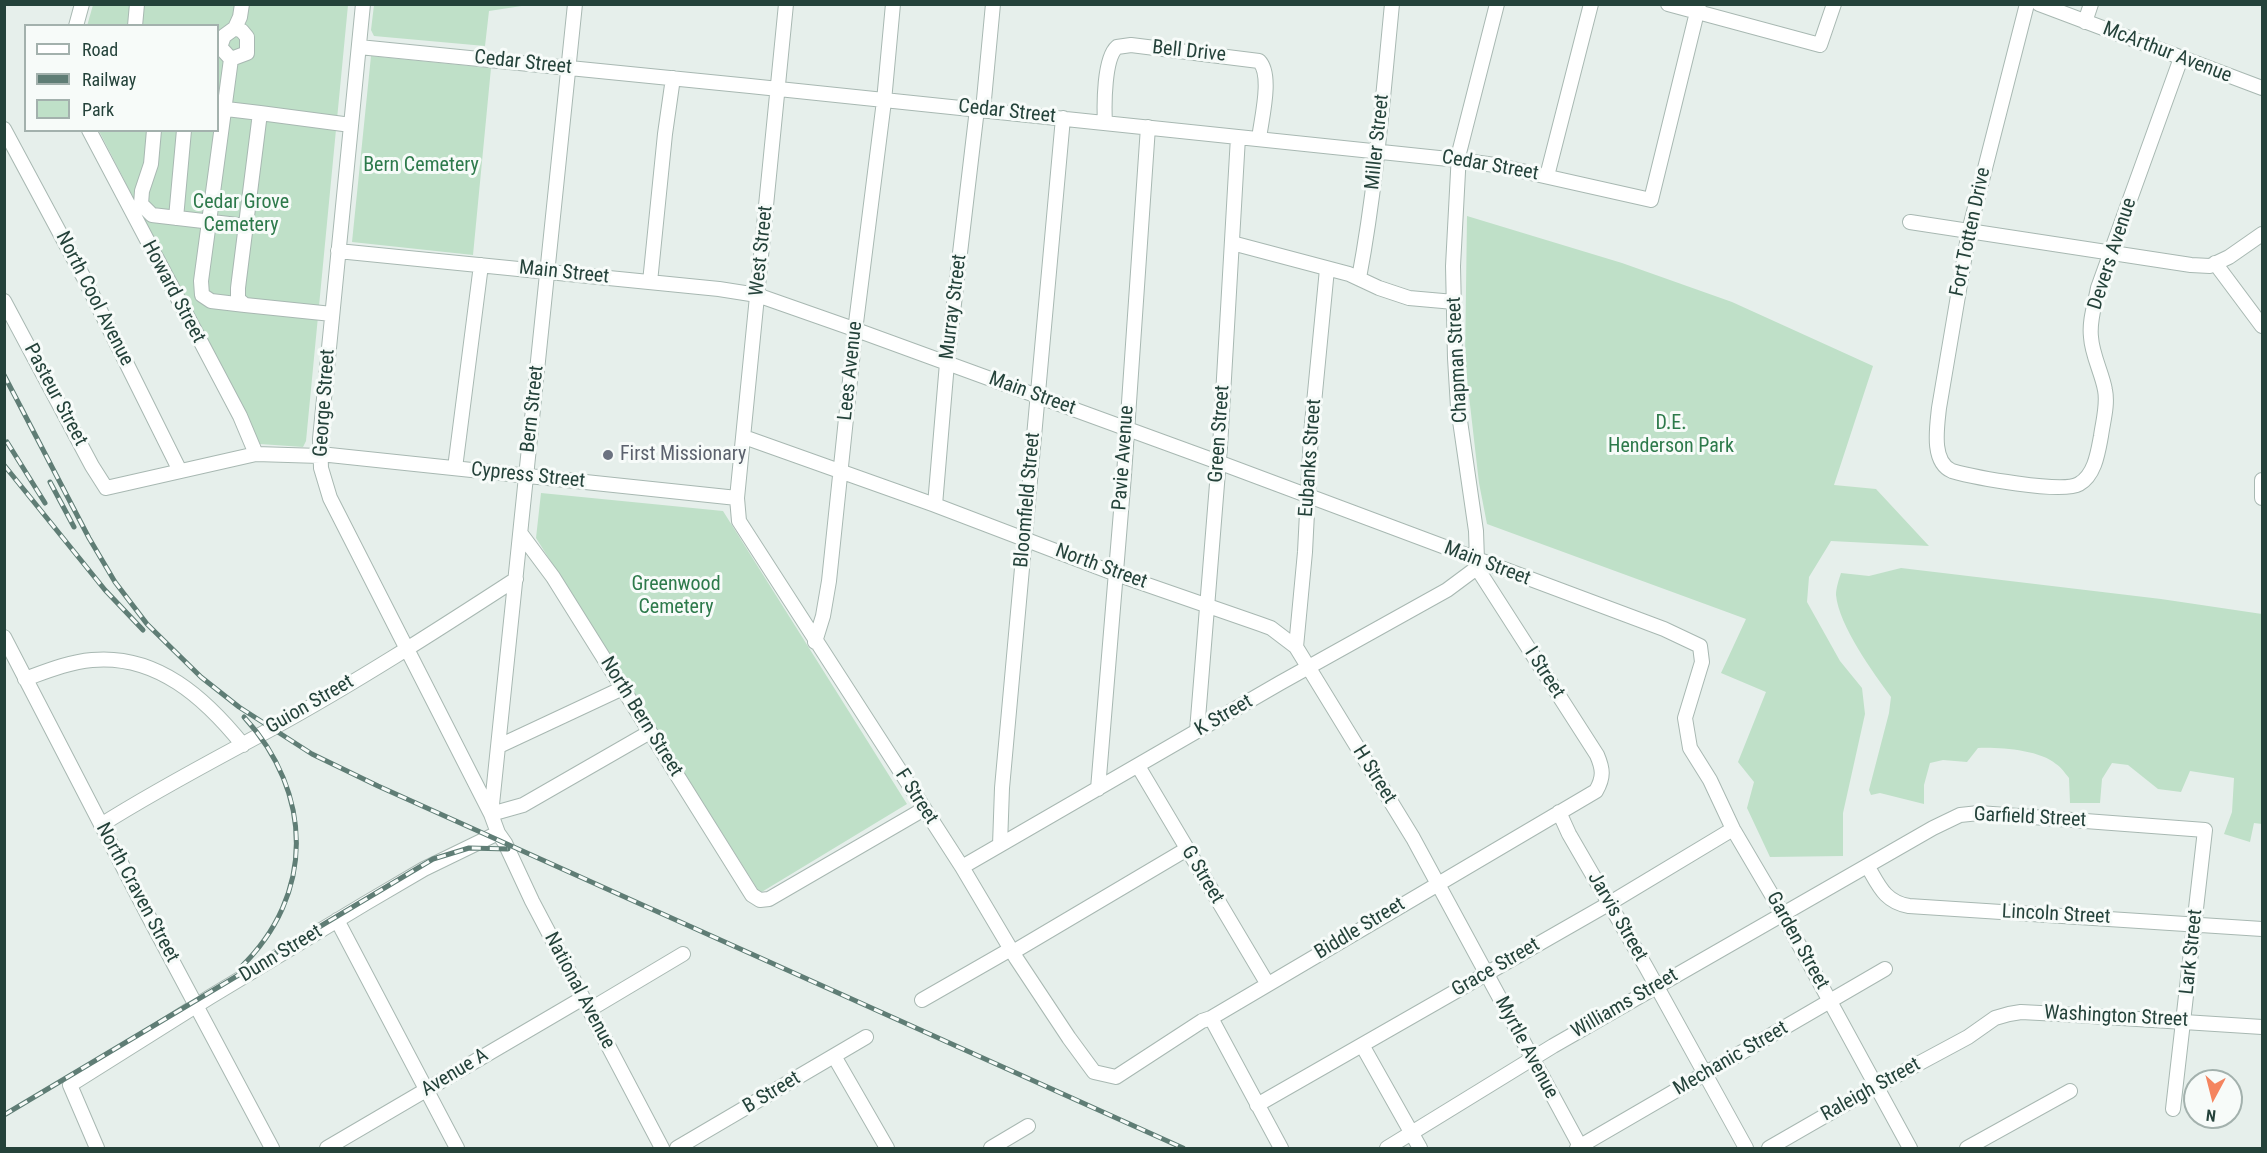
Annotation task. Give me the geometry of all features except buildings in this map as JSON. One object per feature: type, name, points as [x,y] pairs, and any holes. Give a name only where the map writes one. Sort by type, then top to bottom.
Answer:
[{"type":"street","points":[[77,24],[82,4]]},
{"type":"street","points":[[135,24],[137,4]]},
{"type":"street","points":[[231,59],[220,47],[224,36],[235,28],[242,4]]},
{"type":"street","name":"George Street","points":[[363,4],[320,455],[324,483],[491,814],[498,833]]},
{"type":"street","name":"Bern Street","points":[[491,814],[575,4]]},
{"type":"street","name":"West Street","points":[[737,498],[786,4]]},
{"type":"street","name":"Lees Avenue","points":[[815,642],[823,616],[829,581],[855,329],[884,101],[892,4]]},
{"type":"street","name":"Murray Street","points":[[935,504],[947,363],[993,4]]},
{"type":"street","name":"Miller Street","points":[[1359,278],[1377,151],[1392,4]]},
{"type":"street","name":"Chapman Street","points":[[1479,563],[1458,407],[1454,302],[1458,160],[1497,4]]},
{"type":"street","points":[[1547,176],[1591,4]]},
{"type":"street","points":[[1668,4],[1698,8],[1820,45],[1834,4]]},
{"type":"street","name":"Fort Totten Drive","points":[[2026,4],[1969,231],[1936,432],[1942,462],[1952,471],[1996,480],[2060,487],[2078,484]]},
{"type":"street","name":"McArthur Avenue","points":[[2039,4],[2262,88]]},
{"type":"street","points":[[2085,22],[2091,4]]},
{"type":"street","name":"Cedar Street","points":[[359,47],[1458,160],[1547,176],[1651,200],[1698,8]]},
{"type":"street","points":[[231,59],[247,53],[247,37],[235,28]]},
{"type":"street","name":"Bell Drive","points":[[1105,123],[1104,104],[1109,58],[1117,47],[1131,45],[1259,61],[1265,69],[1266,81],[1259,139]]},
{"type":"street","name":"Devers Avenue","points":[[2078,484],[2090,473],[2096,460],[2105,410],[2106,392],[2091,340],[2091,326],[2098,288],[2181,58]]},
{"type":"street","points":[[231,59],[220,108],[351,125]]},
{"type":"street","points":[[650,282],[673,78]]},
{"type":"street","points":[[245,305],[238,299],[260,112]]},
{"type":"street","name":"Bloomfield Street","points":[[1000,845],[1002,788],[1063,118]]},
{"type":"street","name":"Pavie Avenue","points":[[1098,789],[1148,127]]},
{"type":"street","name":"North Cool Avenue","points":[[4,129],[84,278],[180,471]]},
{"type":"street","name":"Howard Street","points":[[89,132],[240,416],[256,454]]},
{"type":"street","points":[[154,132],[151,164],[142,191],[141,204],[152,215],[246,226]]},
{"type":"street","points":[[176,218],[184,132]]},
{"type":"street","points":[[218,132],[211,222],[201,281],[202,295],[211,301],[332,314]]},
{"type":"street","name":"Green Street","points":[[1197,731],[1218,462],[1238,137]]},
{"type":"street","points":[[1910,222],[2110,254],[2210,266],[2229,257],[2262,234]]},
{"type":"street","points":[[1232,243],[1349,274],[1379,288],[1409,297],[1454,302]]},
{"type":"street","name":"Main Street","points":[[338,251],[719,289],[757,295],[855,329],[1218,462],[1479,563],[1664,629],[1700,646],[1702,662],[1685,718],[1686,733]]},
{"type":"street","points":[[2215,263],[2262,326]]},
{"type":"street","points":[[455,468],[481,265]]},
{"type":"street","name":"Eubanks Street","points":[[1296,646],[1305,552],[1311,434],[1327,269]]},
{"type":"street","name":"Pasteur Street","points":[[4,301],[106,488]]},
{"type":"street","name":"North Street","points":[[744,437],[935,504],[1116,574],[1271,628],[1296,646],[1310,668]]},
{"type":"street","name":"Cypress Street","points":[[106,488],[256,454],[320,455],[737,498]]},
{"type":"street","points":[[2262,480],[2262,498]]},
{"type":"street","name":"F Street","points":[[737,498],[740,520],[815,642],[962,867],[1012,950],[1087,1064],[1094,1072],[1116,1077]]},
{"type":"street","name":"North Bern Street","points":[[521,534],[553,577],[752,895],[760,900],[769,899],[924,808]]},
{"type":"street","name":"K Street","points":[[962,867],[1447,590],[1479,563]]},
{"type":"street","name":"I Street","points":[[1479,563],[1597,754],[1602,766],[1602,781]]},
{"type":"street","name":"Guion Street","points":[[101,825],[406,649],[516,579]]},
{"type":"street","name":"North Craven Street","points":[[4,637],[272,1149]]},
{"type":"street","points":[[25,679],[69,664],[91,660],[120,661],[153,668],[177,681],[206,706],[243,745]]},
{"type":"street","name":"H Street","points":[[1310,668],[1413,838],[1437,884]]},
{"type":"street","points":[[499,746],[623,688]]},
{"type":"street","points":[[491,814],[523,805],[650,732]]},
{"type":"street","name":"Garden Street","points":[[1686,733],[1690,748],[1710,780],[1733,829],[1910,1149]]},
{"type":"street","name":"G Street","points":[[1138,766],[1267,983]]},
{"type":"street","name":"Biddle Street","points":[[1116,1077],[1202,1021],[1211,1018],[1596,791],[1602,781]]},
{"type":"street","name":"Jarvis Street","points":[[1559,812],[1569,834],[1610,903],[1746,1149]]},
{"type":"street","name":"Garfield Street","points":[[1868,867],[1933,828],[1970,813],[2205,830]]},
{"type":"street","name":"Grace Street","points":[[1257,1105],[1610,903],[1733,829]]},
{"type":"street","name":"Lark Street","points":[[2173,1109],[2205,830]]},
{"type":"street","name":"Dunn Street","points":[[97,1149],[70,1084],[337,920],[424,869],[498,833]]},
{"type":"street","name":"National Avenue","points":[[498,833],[662,1149]]},
{"type":"street","points":[[922,1000],[1187,849]]},
{"type":"street","name":"Williams Street","points":[[1387,1149],[1532,1060],[1782,914],[1868,867]]},
{"type":"street","name":"Lincoln Street","points":[[1868,867],[1886,897],[1909,906],[2262,928]]},
{"type":"street","name":"Myrtle Avenue","points":[[1437,884],[1448,900],[1580,1148]]},
{"type":"street","points":[[337,920],[457,1149]]},
{"type":"street","name":"Avenue A","points":[[327,1149],[427,1090],[682,954]]},
{"type":"street","name":"Mechanic Street","points":[[1580,1148],[1885,969]]},
{"type":"street","name":"Washington Street","points":[[1975,1033],[1995,1018],[2021,1012],[2262,1027]]},
{"type":"street","points":[[1211,1018],[1281,1149]]},
{"type":"street","name":"Raleigh Street","points":[[1768,1149],[1975,1033]]},
{"type":"street","name":"B Street","points":[[677,1149],[866,1037]]},
{"type":"street","points":[[1362,1045],[1420,1149]]},
{"type":"street","points":[[834,1056],[887,1149]]},
{"type":"street","points":[[1967,1149],[2070,1091]]},
{"type":"street","points":[[991,1149],[1028,1126]]},
{"type":"green space","points":[[374,4],[528,5],[489,11],[485,46],[374,36],[371,30]]},
{"type":"green space","name":"Cedar Grove Cemetery","points":[[93,5],[348,5],[306,441],[303,447],[260,444],[100,132],[219,132],[219,24],[88,24]]},
{"type":"green space","name":"Bern Cemetery","points":[[371,56],[491,68],[473,255],[352,242]]},
{"type":"green space","name":"D.E. Henderson Park","points":[[1467,216],[1622,263],[1732,302],[1873,366],[1834,485],[1876,489],[1929,546],[1831,541],[1809,577],[1807,602],[1840,661],[1862,688],[1865,714],[1843,813],[1843,856],[1770,857],[1747,808],[1754,782],[1738,762],[1766,692],[1721,673],[1746,619],[1487,524],[1479,483],[1465,361]]},
{"type":"green space","name":"Greenwood Cemetery","points":[[541,493],[723,511],[907,804],[760,893],[536,538]]},
{"type":"green space","points":[[1901,568],[2161,599],[2262,614],[2262,824],[2254,823],[2250,842],[2224,834],[2232,812],[2234,778],[2190,771],[2181,792],[2158,789],[2128,765],[2112,763],[2102,779],[2100,803],[2070,803],[2069,778],[2049,759],[2019,750],[1978,748],[1967,762],[1943,760],[1930,763],[1924,785],[1924,804],[1880,793],[1871,795],[1869,790],[1891,697],[1866,662],[1850,634],[1838,607],[1836,589],[1841,573],[1869,576]]},
{"type":"railway","points":[[4,375],[89,538],[115,582],[147,624],[201,677],[239,707],[312,754],[378,786],[1183,1148]]},
{"type":"railway","points":[[7,442],[45,503]]},
{"type":"railway","points":[[4,465],[105,590],[143,630]]},
{"type":"railway","points":[[50,482],[74,527]]},
{"type":"railway","points":[[240,968],[265,939],[282,909],[293,876],[296,843],[293,810],[283,778],[267,746],[244,717]]},
{"type":"railway","points":[[4,1115],[433,859],[469,848],[508,849]]},
{"type":"place","name":"First Missionary","points":[[608,455]]}]
